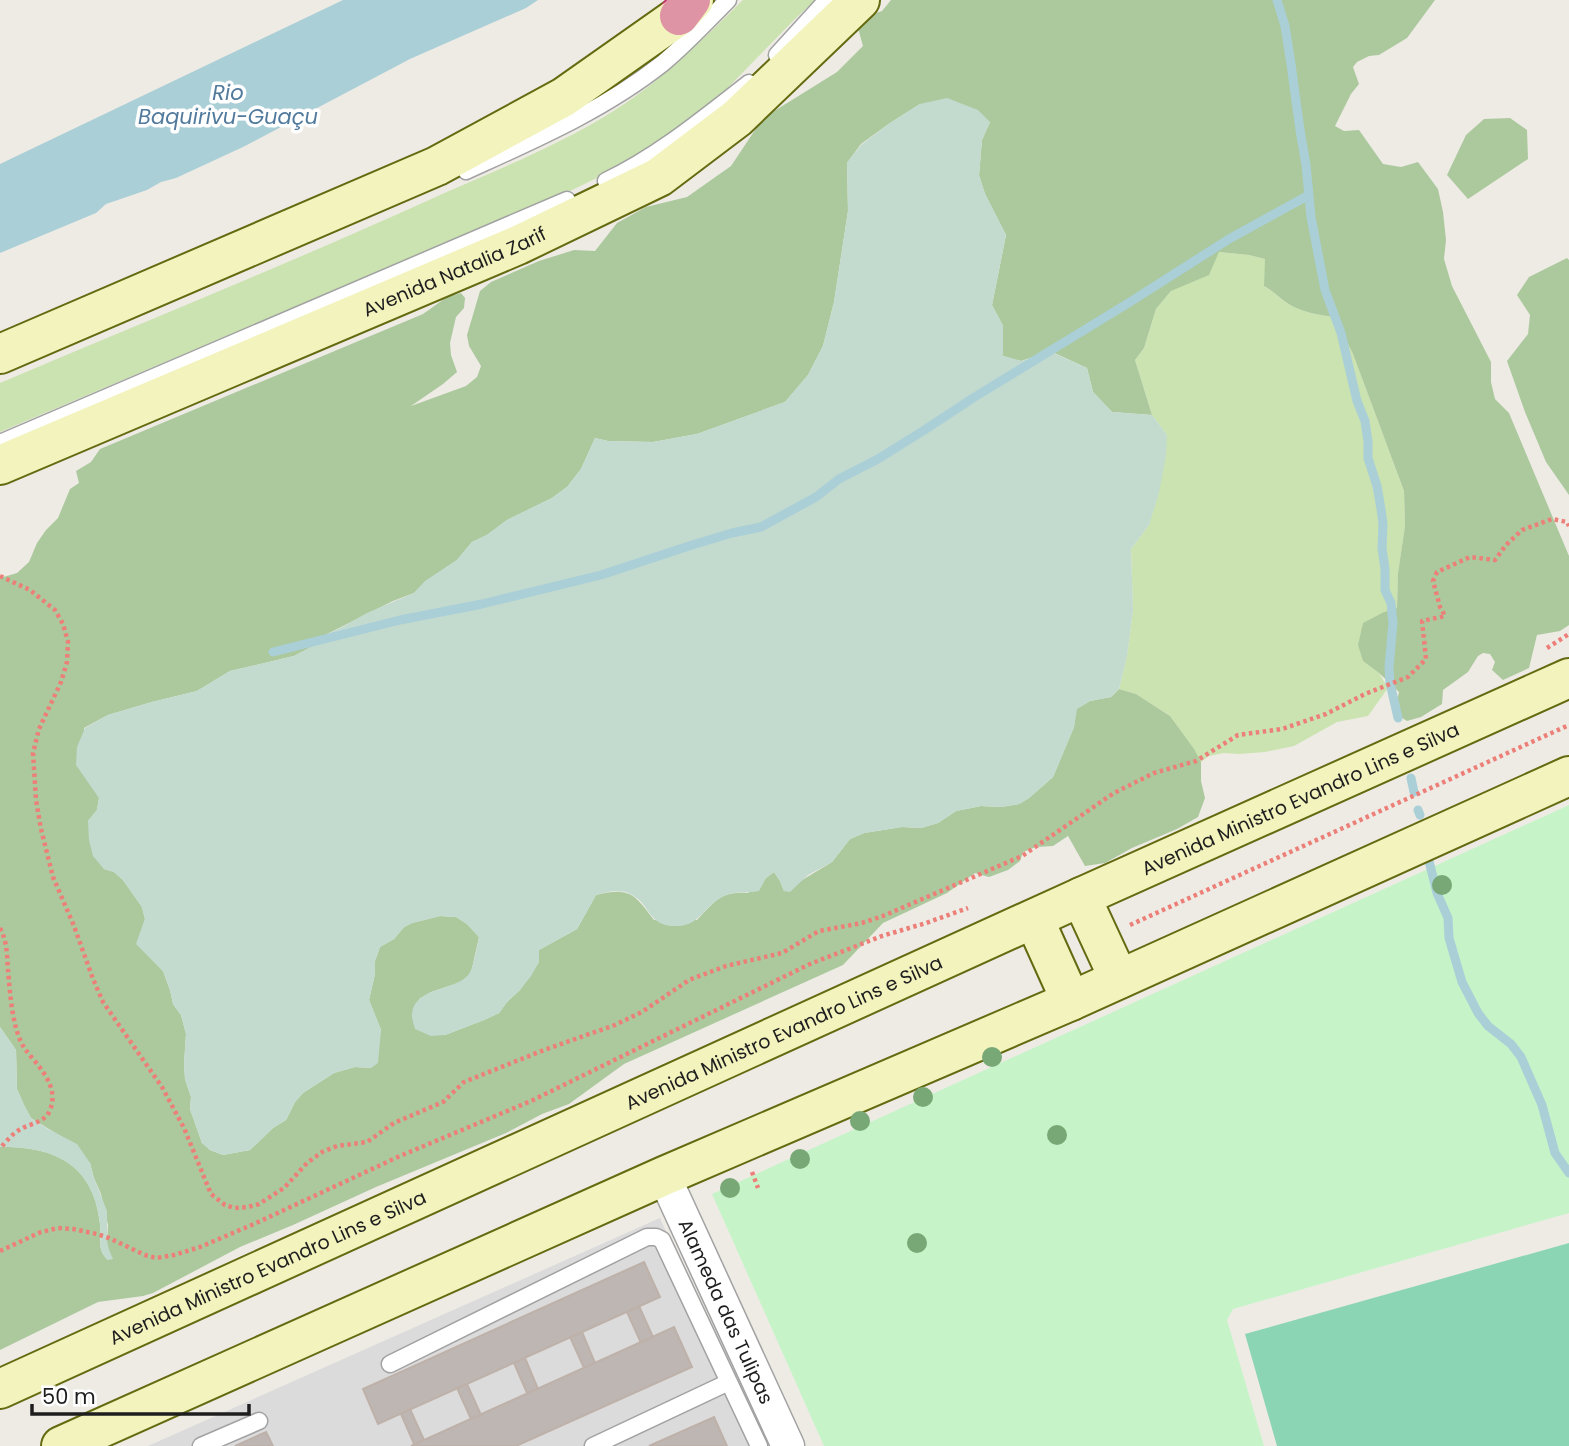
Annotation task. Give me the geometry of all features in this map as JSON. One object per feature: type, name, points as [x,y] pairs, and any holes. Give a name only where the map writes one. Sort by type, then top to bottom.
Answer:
[{"type":"street","name":"Avenida Natalia Zarif","points":[[0,465],[519,245],[659,177],[737,118],[860,0]]},
{"type":"street","points":[[0,354],[437,166],[564,97],[688,5]]},
{"type":"street","name":"Avenida Ministro Evandro Lins e Silva","points":[[0,1389],[1569,678]]},
{"type":"street","points":[[61,1446],[664,1176],[1071,1001],[1569,776]]},
{"type":"street","points":[[1082,897],[1119,979]]},
{"type":"street","points":[[1034,919],[1071,1001]]},
{"type":"street","name":"Alameda das Tulipas","points":[[664,1176],[788,1446]]},
{"type":"lane","points":[[454,176],[564,125],[616,96],[663,62],[728,0]]},
{"type":"lane","points":[[0,443],[557,205],[629,170],[690,130],[762,71],[827,0]]},
{"type":"lane","points":[[663,62],[688,5]]},
{"type":"lane","points":[[390,1364],[647,1237],[656,1237],[662,1240],[759,1446]]},
{"type":"lane","points":[[593,1446],[729,1382]]},
{"type":"lane","points":[[201,1446],[259,1421]]},
{"type":"path","points":[[0,576],[30,590],[55,610],[63,624],[68,642],[67,662],[61,682],[39,729],[33,753],[36,800],[53,877],[103,1002],[162,1087],[184,1128],[211,1194],[225,1205],[235,1208],[248,1207],[269,1199],[322,1152],[337,1146],[366,1142],[394,1123],[443,1102],[464,1082],[544,1049],[615,1025],[642,1012],[689,980],[726,966],[782,953],[819,931],[862,923],[883,915],[1022,856],[1114,793],[1154,773],[1196,761],[1238,735],[1282,729],[1326,714],[1365,694],[1408,677],[1426,659],[1422,621],[1445,617],[1433,582],[1437,572],[1470,557],[1495,560],[1522,530],[1552,519],[1567,522],[1569,526]]},
{"type":"path","points":[[1543,651],[1569,634]]},
{"type":"path","points":[[1100,938],[1569,725]]},
{"type":"path","points":[[0,1251],[41,1232],[58,1228],[97,1234],[156,1258],[200,1247],[400,1156],[531,1101],[810,964],[882,936],[973,907]]},
{"type":"path","points":[[0,928],[6,943],[9,983],[18,1033],[47,1079],[53,1100],[45,1118],[20,1129],[0,1148]]},
{"type":"shaded area","points":[[660,1218],[761,1446],[148,1446]]},
{"type":"green space","points":[[743,0],[815,0],[709,107],[658,146],[525,213],[0,432],[0,383],[323,247],[570,136],[650,86]]},
{"type":"green space","points":[[891,0],[1435,0],[1407,38],[1379,55],[1357,62],[1353,67],[1359,84],[1335,126],[1344,131],[1359,130],[1383,164],[1401,167],[1418,162],[1438,189],[1446,240],[1444,259],[1452,286],[1491,362],[1491,382],[1495,399],[1509,413],[1569,556],[1569,625],[1560,631],[1537,635],[1529,668],[1503,680],[1492,670],[1495,662],[1490,654],[1483,653],[1468,672],[1443,690],[1442,704],[1421,717],[1407,721],[1397,715],[1399,692],[1363,661],[1358,645],[1363,623],[1397,608],[1398,573],[1405,526],[1404,491],[1353,354],[1334,317],[1299,309],[1264,286],[1265,259],[1219,252],[1209,275],[1171,291],[1156,309],[1144,348],[1135,360],[1152,415],[1112,412],[1093,392],[1087,368],[1050,351],[1021,361],[1003,356],[1003,326],[992,305],[1006,235],[985,194],[979,175],[982,140],[990,122],[920,104],[861,144],[847,163],[848,211],[834,302],[823,346],[808,375],[785,402],[697,434],[653,442],[595,438],[581,469],[567,487],[472,542],[457,560],[426,581],[414,593],[327,634],[313,646],[294,656],[230,671],[197,691],[108,715],[84,728],[99,798],[97,810],[88,821],[104,869],[114,872],[123,880],[142,907],[145,919],[137,944],[163,971],[173,1004],[181,1015],[186,1034],[185,1079],[191,1097],[190,1109],[202,1143],[210,1150],[223,1155],[250,1150],[273,1128],[286,1120],[303,1093],[334,1073],[355,1067],[371,1068],[381,1030],[369,1000],[375,961],[380,947],[412,923],[440,916],[456,917],[479,937],[471,973],[461,982],[419,999],[445,1035],[499,1013],[520,990],[539,962],[539,950],[577,929],[596,895],[616,892],[630,894],[654,920],[697,920],[719,899],[731,894],[748,893],[774,872],[784,891],[832,862],[850,839],[864,833],[902,827],[921,828],[938,823],[956,811],[981,806],[1019,804],[1053,777],[1074,727],[1076,709],[1090,701],[1111,697],[1119,689],[1136,694],[1170,716],[1194,749],[1201,762],[1205,798],[1198,817],[1105,863],[1085,866],[1068,836],[1053,846],[1036,847],[1023,852],[1020,861],[1008,870],[989,877],[975,873],[947,893],[883,923],[843,965],[624,1064],[569,1104],[240,1247],[153,1293],[98,1302],[0,1350],[0,1147],[38,1150],[54,1155],[80,1173],[90,1187],[96,1204],[101,1248],[108,1260],[108,1225],[90,1163],[62,1137],[31,1118],[17,1089],[16,1050],[0,1027],[0,578],[17,573],[29,562],[37,543],[58,518],[70,489],[79,483],[76,471],[91,462],[100,449],[423,314],[447,297],[461,293],[465,298],[464,308],[456,317],[450,343],[457,372],[411,406],[466,386],[477,377],[481,366],[469,346],[467,335],[480,291],[491,282],[539,261],[574,250],[595,251],[617,223],[646,207],[687,197],[731,166],[763,118],[837,72],[863,46],[858,28],[870,15],[882,11]]},
{"type":"green space","points":[[947,98],[978,110],[990,122],[982,140],[979,175],[985,194],[1006,235],[992,305],[1003,326],[1003,356],[1022,361],[1049,351],[1087,368],[1093,392],[1112,412],[1152,415],[1167,435],[1159,493],[1149,525],[1131,549],[1133,610],[1127,656],[1119,689],[1111,697],[1090,701],[1077,709],[1074,727],[1053,777],[1019,804],[981,806],[956,811],[938,823],[921,828],[902,827],[864,833],[850,839],[832,862],[808,875],[790,892],[784,891],[774,872],[766,878],[759,891],[726,895],[686,925],[669,926],[655,920],[638,899],[628,893],[614,891],[596,895],[577,929],[539,950],[539,962],[531,976],[499,1013],[445,1035],[431,1036],[415,1029],[412,1013],[415,1004],[429,993],[456,983],[469,974],[479,937],[456,917],[440,916],[404,927],[394,939],[380,947],[375,961],[369,1000],[381,1030],[378,1063],[371,1068],[355,1067],[334,1073],[303,1093],[286,1120],[273,1128],[250,1150],[223,1155],[210,1150],[202,1143],[190,1109],[191,1097],[185,1079],[184,1064],[186,1034],[181,1015],[173,1004],[163,971],[136,944],[145,919],[142,907],[123,880],[114,872],[104,869],[93,856],[88,821],[97,810],[99,798],[76,765],[77,747],[85,728],[108,715],[197,691],[230,671],[294,656],[313,646],[327,634],[367,613],[414,593],[425,581],[457,560],[472,542],[567,487],[581,469],[595,438],[653,442],[697,434],[785,402],[808,375],[823,346],[834,302],[848,211],[847,163],[861,145],[890,123],[920,104]]},
{"type":"green space","points":[[1510,118],[1527,130],[1528,159],[1468,199],[1447,175],[1466,135],[1484,119]]},
{"type":"green space","points":[[1219,252],[1265,259],[1265,287],[1299,309],[1334,317],[1353,354],[1404,491],[1405,526],[1398,573],[1397,608],[1384,612],[1363,661],[1379,673],[1388,688],[1368,716],[1337,722],[1294,746],[1265,752],[1224,753],[1209,756],[1201,762],[1170,716],[1136,694],[1119,689],[1127,656],[1133,610],[1131,549],[1149,525],[1167,435],[1152,415],[1135,360],[1144,348],[1156,309],[1171,291]]},
{"type":"green space","points":[[1567,258],[1569,495],[1546,462],[1507,361],[1528,334],[1530,315],[1517,295],[1529,277]]},
{"type":"green space","points":[[1569,805],[1569,1213],[1233,1309],[1227,1320],[1264,1446],[824,1446],[712,1194]]},
{"type":"green space","points":[[0,1027],[16,1050],[17,1089],[31,1118],[77,1144],[90,1163],[107,1211],[107,1241],[113,1259],[108,1260],[102,1252],[96,1204],[90,1187],[80,1173],[54,1155],[38,1150],[0,1147]]},
{"type":"green space","points":[[1569,1243],[1569,1446],[1277,1446],[1245,1334]]},
{"type":"water","name":"Rio Baquirivu-Guaçu","points":[[343,0],[538,0],[526,8],[410,59],[243,147],[176,178],[106,204],[96,213],[0,253],[0,164]]},
{"type":"building","points":[[644,1262],[660,1297],[378,1424],[363,1389]]},
{"type":"building","points":[[639,1306],[653,1337],[641,1343],[627,1312]]},
{"type":"building","points":[[674,1327],[692,1367],[516,1446],[411,1446]]},
{"type":"building","points":[[582,1332],[595,1363],[584,1368],[570,1337]]},
{"type":"building","points":[[525,1358],[538,1389],[527,1393],[514,1363]]},
{"type":"building","points":[[467,1384],[481,1415],[471,1419],[457,1388]]},
{"type":"building","points":[[410,1409],[424,1440],[414,1444],[401,1414]]},
{"type":"building","points":[[714,1417],[727,1446],[649,1446]]},
{"type":"building","points":[[266,1432],[273,1446],[235,1446]]},
{"type":"waterway","points":[[1277,0],[1285,26],[1311,217],[1325,290],[1341,333],[1357,401],[1365,421],[1368,458],[1381,509],[1385,590],[1391,603],[1393,623],[1390,683],[1398,718]]},
{"type":"waterway","points":[[273,652],[400,620],[482,604],[601,575],[692,545],[761,527],[816,497],[839,479],[878,459],[1229,239],[1309,195]]},
{"type":"waterway","points":[[1411,778],[1414,792]]},
{"type":"waterway","points":[[1418,810],[1420,815]]},
{"type":"waterway","points":[[1429,861],[1437,893],[1448,918],[1449,938],[1462,982],[1488,1026],[1511,1044],[1521,1057],[1542,1105],[1555,1153],[1569,1173]]}]
